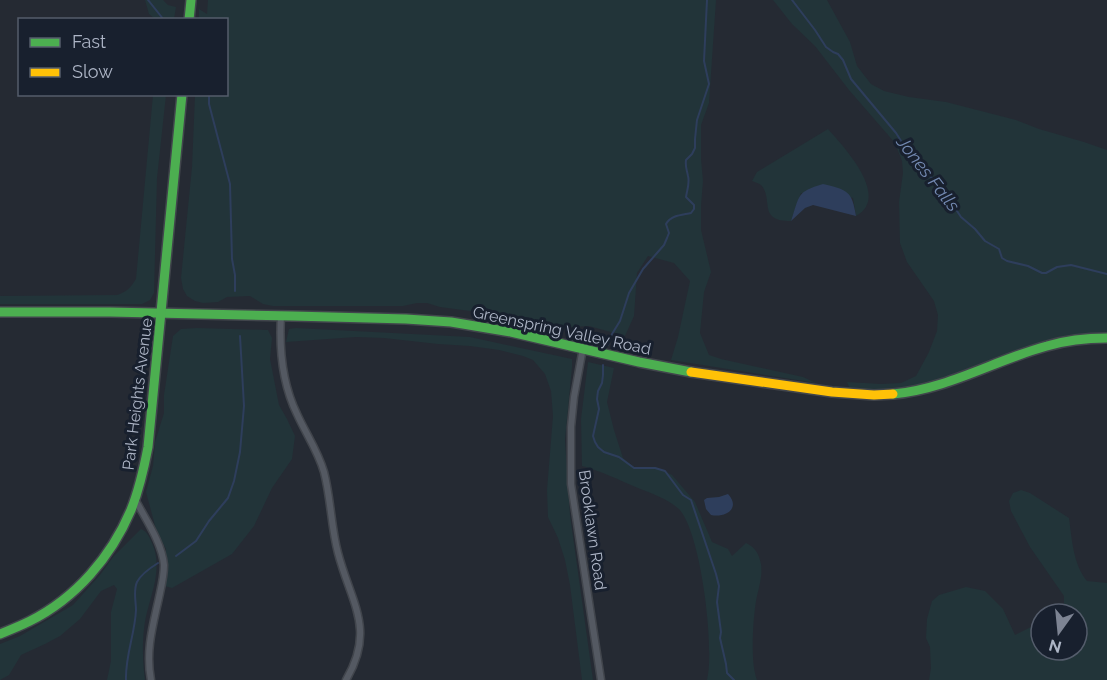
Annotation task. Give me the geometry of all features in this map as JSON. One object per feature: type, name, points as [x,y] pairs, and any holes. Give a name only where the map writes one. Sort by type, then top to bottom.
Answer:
[{"type":"main road","points":[[189,18],[191,0]]},
{"type":"main road","name":"Park Heights Avenue","points":[[0,634],[33,621],[74,591],[112,548],[136,501],[145,469],[148,447],[182,96]]},
{"type":"main road","name":"Greenspring Valley Road","points":[[0,312],[162,313],[454,322],[509,331],[658,366],[729,378],[811,390],[893,395],[954,381],[1051,344],[1082,338],[1107,338]]},
{"type":"street","points":[[281,316],[279,343],[286,381],[296,414],[318,454],[324,471],[338,552],[360,618],[359,646],[352,670],[346,680]]},
{"type":"street","name":"Brooklawn Road","points":[[583,348],[571,427],[571,484],[601,680]]},
{"type":"street","points":[[136,501],[155,536],[164,565],[149,644],[151,680]]},
{"type":"shaded area","points":[[145,0],[163,0],[168,5],[176,7],[174,18],[154,18],[149,14]]},
{"type":"shaded area","points":[[208,0],[716,0],[709,103],[701,125],[703,181],[701,230],[711,272],[704,292],[700,333],[709,355],[803,377],[816,383],[671,360],[690,281],[674,263],[648,256],[637,273],[634,316],[625,336],[589,326],[558,328],[427,303],[403,306],[273,306],[263,304],[250,296],[227,297],[218,302],[195,301],[187,296],[181,278],[192,167],[195,96],[228,96],[228,18],[199,18],[199,9],[207,14]]},
{"type":"shaded area","points":[[773,0],[827,0],[850,42],[857,66],[871,84],[884,91],[946,102],[1016,120],[1107,150],[1107,332],[1069,335],[1024,347],[974,370],[920,386],[888,390],[850,389],[847,382],[901,383],[916,376],[937,331],[938,315],[934,301],[907,262],[900,243],[899,202],[903,173],[902,161],[895,143],[815,46],[792,24]]},
{"type":"shaded area","points":[[153,96],[166,96],[157,178],[154,293],[150,300],[142,304],[0,304],[0,296],[117,295],[126,291],[136,279]]},
{"type":"shaded area","points":[[828,129],[861,172],[869,197],[866,208],[856,216],[853,198],[801,193],[791,221],[774,217],[768,208],[765,191],[760,184],[752,181],[757,172]]},
{"type":"shaded area","points":[[181,329],[268,330],[272,338],[270,359],[279,405],[295,436],[292,459],[272,488],[254,526],[232,554],[172,588],[165,586],[166,549],[157,533],[146,492],[153,466],[155,442],[164,413],[164,395],[173,336]]},
{"type":"shaded area","points":[[289,329],[470,337],[572,359],[565,440],[570,515],[593,680],[582,680],[565,560],[548,517],[547,490],[553,416],[551,391],[545,374],[533,360],[523,356],[470,346],[356,337],[286,342]]},
{"type":"shaded area","points":[[588,362],[614,368],[607,402],[623,458],[635,468],[656,467],[672,475],[695,502],[712,542],[728,549],[732,556],[746,543],[758,554],[761,573],[753,641],[753,663],[757,680],[707,680],[709,643],[700,565],[687,522],[679,509],[659,497],[582,466],[581,419]]},
{"type":"shaded area","points":[[1021,490],[1030,493],[1069,518],[1074,551],[1082,574],[1087,581],[1107,583],[1107,680],[929,680],[930,647],[926,638],[927,619],[932,601],[939,595],[966,587],[985,591],[1003,609],[1015,635],[1029,628],[1029,662],[1089,662],[1089,602],[1064,602],[1064,596],[1030,547],[1011,511],[1009,501],[1013,493]]},
{"type":"shaded area","points":[[141,529],[147,533],[152,543],[157,565],[143,635],[145,680],[107,680],[111,661],[111,612],[117,589],[114,585],[101,591],[80,619],[60,636],[21,655],[9,675],[0,680],[0,644],[20,636],[73,605],[113,557]]},
{"type":"water","points":[[823,184],[847,193],[853,201],[856,216],[813,205],[805,208],[791,221],[803,192]]},
{"type":"water","points":[[728,494],[733,504],[730,511],[722,515],[711,515],[706,509],[704,500]]},
{"type":"waterway","points":[[148,0],[162,18]]},
{"type":"waterway","points":[[608,345],[620,321],[629,293],[643,269],[664,245],[669,233],[666,224],[674,217],[691,213],[694,209],[694,205],[686,197],[689,181],[686,160],[695,148],[697,120],[709,84],[704,61],[707,0]]},
{"type":"waterway","name":"Jones Falls","points":[[792,0],[826,47],[843,60],[851,79],[903,144],[946,192],[961,217],[985,241],[999,249],[1002,258],[1042,273],[1071,265],[1107,274]]},
{"type":"waterway","points":[[209,96],[209,104],[230,184],[235,291]]},
{"type":"waterway","points":[[176,556],[196,541],[228,498],[234,481],[240,452],[244,406],[240,336]]},
{"type":"waterway","points":[[603,365],[602,383],[597,399],[599,409],[593,436],[595,442],[604,452],[619,457],[634,468],[655,468],[665,471],[683,495],[691,500],[719,586],[717,602],[720,638],[727,673],[734,680]]},
{"type":"waterway","points":[[126,680],[136,610],[136,585],[143,574],[158,563]]},
{"type":"traffic: fast","points":[[189,18],[191,0]]},
{"type":"traffic: fast","points":[[0,634],[47,612],[77,588],[113,544],[134,502],[148,447],[182,96]]},
{"type":"traffic: fast","points":[[0,312],[293,316],[451,322],[511,332],[691,372]]},
{"type":"traffic: fast","points":[[893,394],[933,386],[1054,344],[1107,338]]},
{"type":"traffic: slow","points":[[691,372],[832,392],[893,394]]}]
